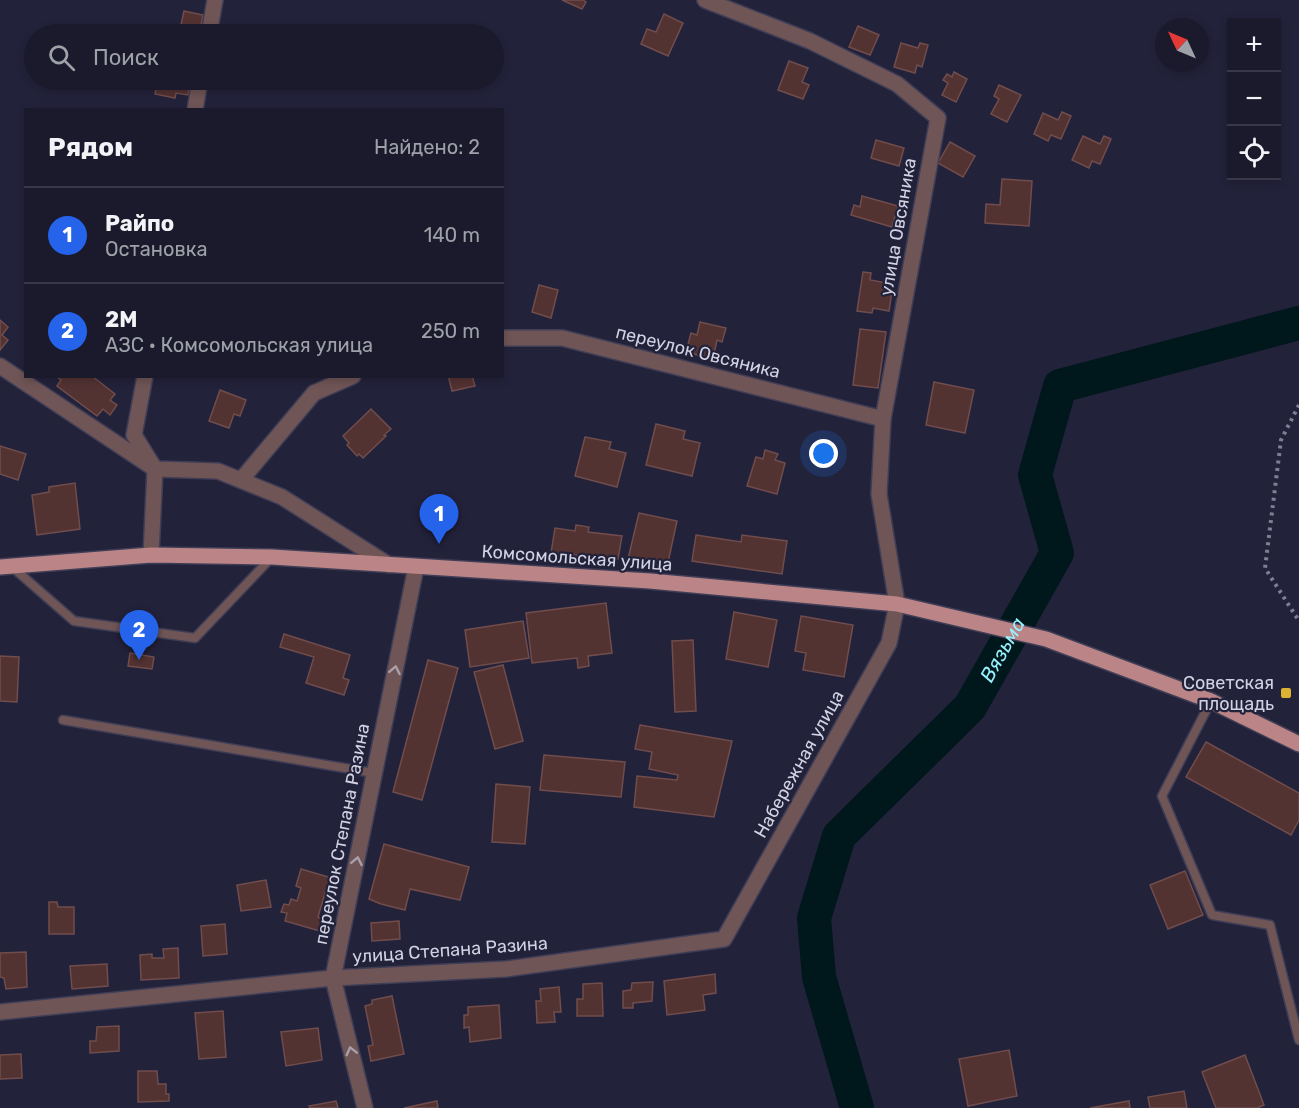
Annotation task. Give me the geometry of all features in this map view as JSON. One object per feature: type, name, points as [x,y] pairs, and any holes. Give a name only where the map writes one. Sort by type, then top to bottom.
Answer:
[{"type":"main road","name":"Комсомольская улица","points":[[6,566],[151,555],[272,557],[650,581],[897,604],[1046,639],[1211,701]]},
{"type":"main road","points":[[1211,701],[1299,744]]},
{"type":"street","points":[[211,24],[215,0]]},
{"type":"street","name":"улица Овсяника","points":[[705,0],[810,41],[897,84],[938,118],[883,419],[879,494],[897,604]]},
{"type":"street","points":[[195,108],[198,90]]},
{"type":"street","name":"переулок Овсяника","points":[[504,338],[562,338],[883,419]]},
{"type":"street","points":[[0,366],[155,469],[218,471],[241,480],[282,497],[389,565]]},
{"type":"street","points":[[145,378],[134,435],[155,469],[151,555]]},
{"type":"street","points":[[241,480],[314,393],[348,378]]},
{"type":"street","name":"переулок Степана Разина","points":[[365,1108],[333,978],[416,567]]},
{"type":"street","name":"Набережная улица","points":[[724,939],[889,643],[897,604]]},
{"type":"street","name":"улица Степана Разина","points":[[0,1012],[333,978],[506,969],[724,939]]},
{"type":"lane","points":[[6,566],[74,621],[195,638],[272,557]]},
{"type":"lane","points":[[1211,701],[1162,796],[1212,915],[1270,925],[1299,1040]]},
{"type":"lane","points":[[63,720],[374,773]]},
{"type":"path","points":[[1299,405],[1281,440],[1265,568],[1299,621]]},
{"type":"building","points":[[562,0],[583,0],[586,2],[582,9]]},
{"type":"building","points":[[184,11],[203,15],[201,24],[181,24]]},
{"type":"building","points":[[664,14],[683,23],[668,56],[641,44],[647,29],[656,32]]},
{"type":"building","points":[[858,26],[879,35],[870,55],[849,47]]},
{"type":"building","points":[[901,43],[918,48],[920,43],[928,45],[922,67],[917,65],[915,73],[894,67]]},
{"type":"building","points":[[789,61],[808,68],[802,82],[809,85],[803,99],[778,90]]},
{"type":"building","points":[[954,72],[967,79],[956,102],[942,95],[948,83],[943,80],[947,74],[952,77]]},
{"type":"building","points":[[999,85],[1021,95],[1007,122],[991,114],[999,99],[994,96]]},
{"type":"building","points":[[156,90],[189,90],[188,95],[176,93],[175,98],[155,94]]},
{"type":"building","points":[[1062,112],[1071,116],[1061,139],[1051,135],[1048,141],[1034,134],[1043,113],[1058,120]]},
{"type":"building","points":[[1083,136],[1100,144],[1104,136],[1111,139],[1100,164],[1092,161],[1089,168],[1072,160]]},
{"type":"building","points":[[876,140],[904,148],[899,166],[871,158]]},
{"type":"building","points":[[950,142],[975,156],[963,177],[938,163]]},
{"type":"building","points":[[1002,179],[1032,181],[1029,226],[985,223],[986,204],[1000,205]]},
{"type":"building","points":[[862,196],[898,206],[892,227],[851,215],[854,205],[860,207]]},
{"type":"building","points":[[863,272],[871,273],[870,280],[893,284],[889,311],[873,308],[872,313],[857,311]]},
{"type":"building","points":[[539,285],[558,290],[551,318],[532,312]]},
{"type":"building","points":[[0,320],[8,327],[2,335],[8,340],[0,350]]},
{"type":"building","points":[[700,322],[726,328],[722,342],[717,340],[713,359],[686,352],[691,333],[697,335]]},
{"type":"building","points":[[860,329],[886,332],[878,388],[853,385]]},
{"type":"building","points":[[58,378],[95,378],[115,394],[110,400],[117,405],[110,415],[103,409],[97,416],[57,386],[61,380]]},
{"type":"building","points":[[473,378],[475,386],[452,391],[449,379]]},
{"type":"building","points":[[934,382],[974,390],[965,433],[926,425]]},
{"type":"building","points":[[220,390],[246,400],[240,416],[234,414],[229,428],[209,421]]},
{"type":"building","points":[[371,409],[391,429],[363,458],[359,454],[357,456],[347,445],[349,443],[343,436]]},
{"type":"building","points":[[656,424],[685,431],[683,439],[700,443],[692,476],[646,465]]},
{"type":"building","points":[[585,437],[611,442],[609,449],[626,453],[617,487],[575,476]]},
{"type":"building","points":[[0,446],[26,454],[18,480],[0,474]]},
{"type":"building","points":[[765,450],[778,454],[775,460],[785,463],[777,494],[747,486],[756,457],[763,459]]},
{"type":"building","points":[[75,483],[80,529],[37,535],[32,495],[49,492],[49,487]]},
{"type":"building","points":[[639,513],[677,521],[667,567],[628,559]]},
{"type":"building","points":[[576,525],[589,527],[588,532],[622,536],[618,559],[551,553],[555,528],[575,531]]},
{"type":"building","points":[[696,535],[741,542],[742,535],[787,541],[782,574],[692,561]]},
{"type":"building","points":[[606,603],[612,653],[588,656],[589,666],[578,668],[577,658],[532,663],[526,613]]},
{"type":"building","points":[[734,612],[777,620],[768,667],[726,659]]},
{"type":"building","points":[[801,616],[853,625],[844,677],[803,670],[806,653],[795,651]]},
{"type":"building","points":[[523,621],[529,658],[470,667],[465,630]]},
{"type":"building","points":[[284,634],[350,655],[343,678],[349,680],[344,695],[306,683],[314,657],[280,647]]},
{"type":"building","points":[[693,640],[696,711],[675,712],[672,641]]},
{"type":"building","points":[[130,653],[154,657],[152,669],[128,666]]},
{"type":"building","points":[[0,656],[19,657],[17,702],[0,701]]},
{"type":"building","points":[[428,660],[458,668],[422,800],[393,792]]},
{"type":"building","points":[[503,665],[523,741],[495,749],[474,672]]},
{"type":"building","points":[[640,725],[732,741],[714,817],[634,807],[637,776],[677,780],[678,775],[649,769],[652,752],[635,749]]},
{"type":"building","points":[[1206,742],[1299,793],[1299,820],[1291,835],[1186,777]]},
{"type":"building","points":[[544,755],[625,762],[621,797],[540,790]]},
{"type":"building","points":[[496,784],[530,787],[525,844],[492,842]]},
{"type":"building","points":[[384,844],[469,867],[460,900],[410,889],[405,910],[369,899]]},
{"type":"building","points":[[301,869],[335,879],[330,895],[325,893],[318,917],[323,919],[320,931],[285,921],[287,913],[281,912],[284,904],[289,905],[291,899],[297,901],[301,888],[296,886]]},
{"type":"building","points":[[1185,871],[1203,915],[1168,929],[1150,885]]},
{"type":"building","points":[[266,880],[271,907],[241,911],[237,885]]},
{"type":"building","points":[[49,902],[57,902],[58,907],[74,907],[74,934],[49,934]]},
{"type":"building","points":[[399,921],[400,939],[372,941],[371,923]]},
{"type":"building","points":[[225,924],[227,954],[203,956],[201,926]]},
{"type":"building","points":[[178,948],[179,978],[141,980],[140,955],[152,954],[152,958],[164,958],[163,949]]},
{"type":"building","points":[[26,952],[27,987],[6,989],[4,978],[0,977],[0,953]]},
{"type":"building","points":[[107,964],[108,986],[72,989],[70,966]]},
{"type":"building","points":[[715,974],[716,993],[703,995],[705,1010],[667,1015],[664,981]]},
{"type":"building","points":[[653,982],[652,1001],[633,1003],[633,1008],[623,1008],[623,991],[631,990],[632,983]]},
{"type":"building","points":[[602,983],[603,1016],[577,1016],[577,999],[583,999],[583,984]]},
{"type":"building","points":[[559,987],[561,1012],[554,1012],[555,1022],[537,1023],[536,1001],[541,1001],[540,989]]},
{"type":"building","points":[[392,996],[404,1054],[371,1061],[368,1046],[373,1045],[365,1006],[372,1004],[372,1000]]},
{"type":"building","points":[[499,1005],[501,1038],[470,1042],[469,1027],[464,1028],[464,1015],[468,1015],[468,1007]]},
{"type":"building","points":[[223,1011],[226,1057],[199,1059],[195,1013]]},
{"type":"building","points":[[119,1026],[119,1051],[90,1053],[90,1041],[96,1041],[97,1027]]},
{"type":"building","points":[[318,1028],[322,1060],[286,1066],[281,1032]]},
{"type":"building","points":[[1009,1050],[1017,1096],[968,1106],[959,1059]]},
{"type":"building","points":[[21,1054],[22,1078],[0,1079],[0,1055]]},
{"type":"building","points":[[1245,1055],[1264,1105],[1257,1108],[1216,1108],[1202,1072]]},
{"type":"building","points":[[138,1071],[157,1071],[158,1084],[166,1084],[169,1101],[138,1102]]},
{"type":"building","points":[[1184,1091],[1187,1108],[1150,1108],[1148,1097]]},
{"type":"building","points":[[336,1101],[338,1108],[310,1108],[309,1106]]},
{"type":"building","points":[[437,1101],[438,1108],[404,1108]]},
{"type":"building","points":[[1129,1101],[1130,1108],[1090,1108]]},
{"type":"waterway","name":"Вязьма","points":[[857,1108],[819,977],[814,918],[839,836],[970,707],[1057,553],[1035,475],[1060,386],[1299,323]]},
{"type":"place","name":"Райпо","points":[[439,544]]},
{"type":"place","name":"2М","points":[[139,660]]},
{"type":"place","name":"Советская площадь","points":[[1286,693]]}]
